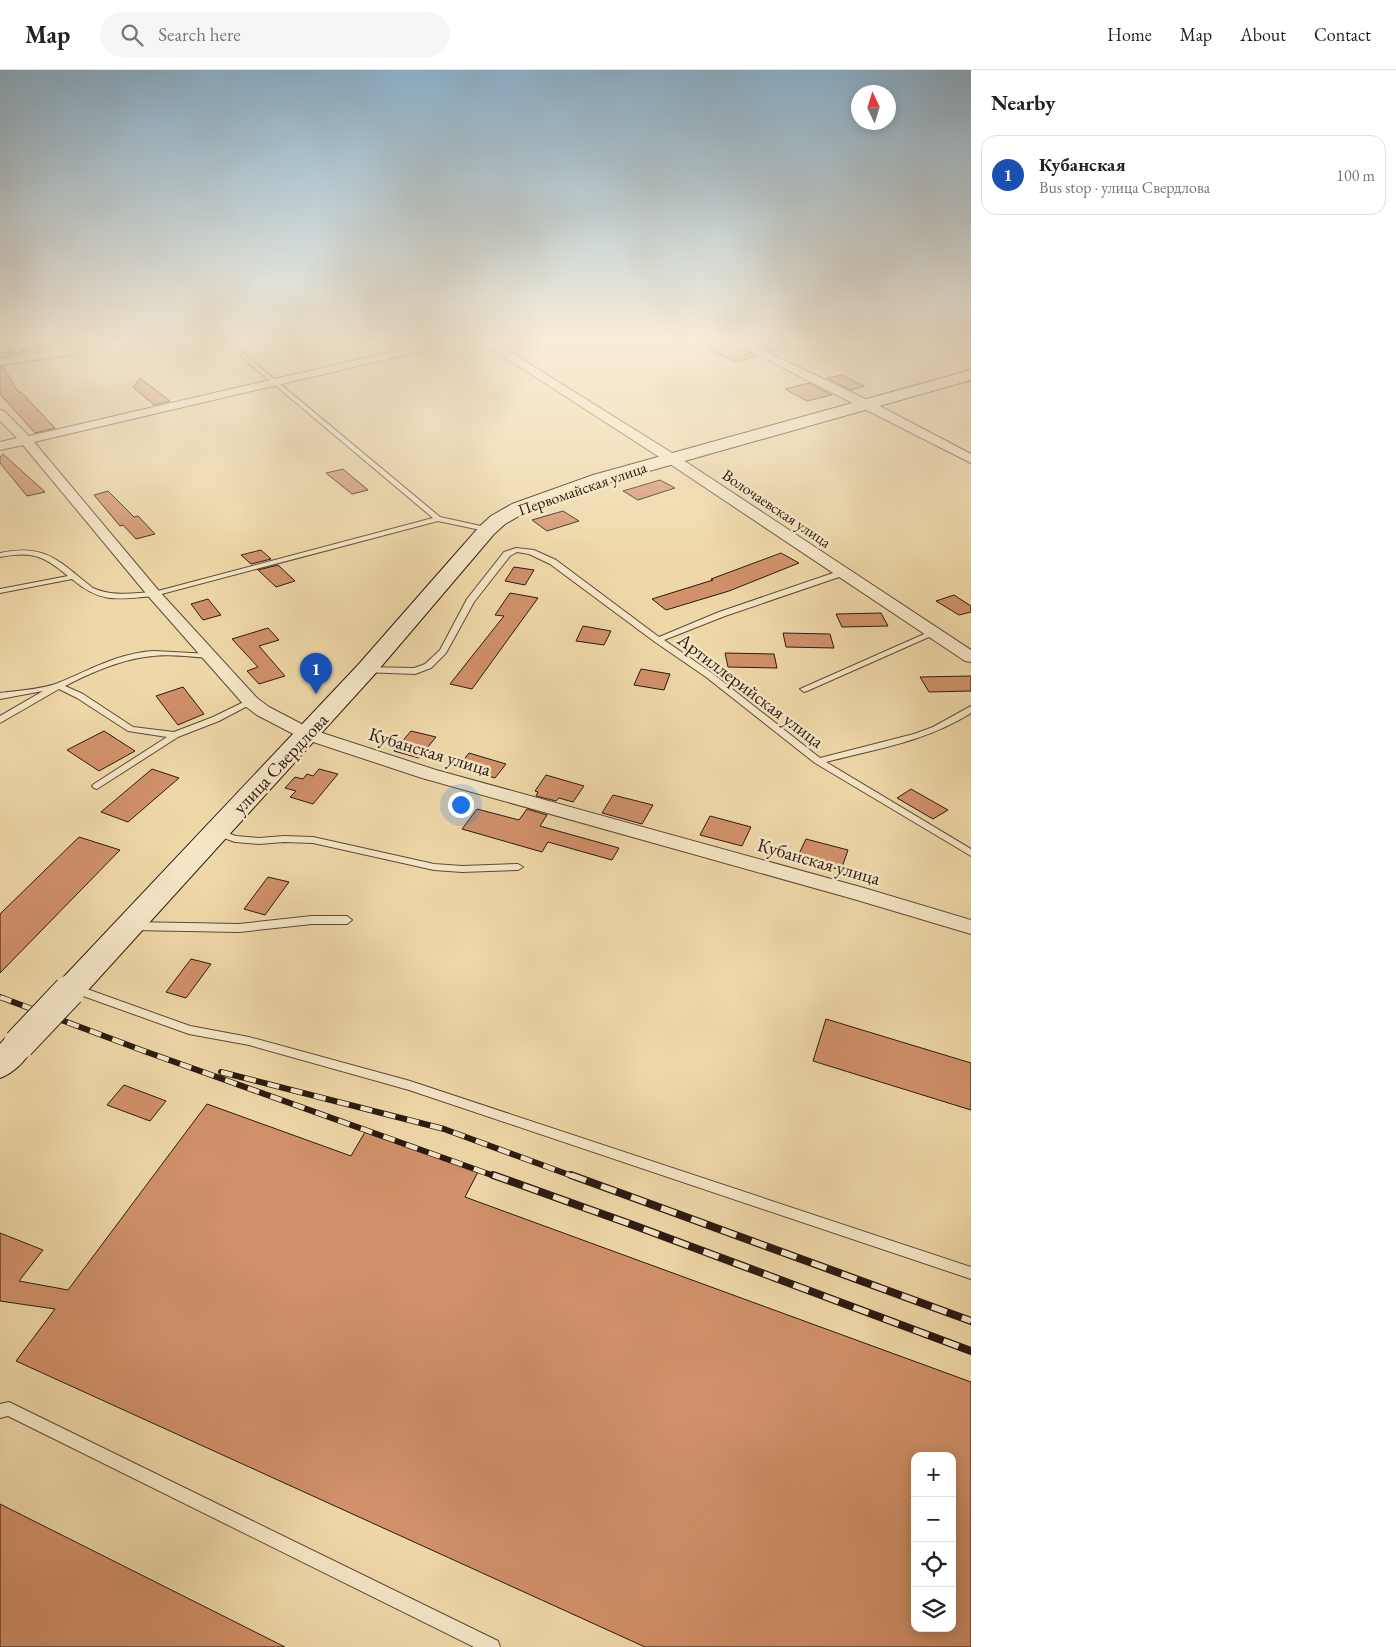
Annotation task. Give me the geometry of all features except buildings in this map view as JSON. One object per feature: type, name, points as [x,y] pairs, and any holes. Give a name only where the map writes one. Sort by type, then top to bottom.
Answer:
[{"type":"main road","name":"Первомайская улица","points":[[487,530],[510,513],[530,503],[600,479],[826,417]]},
{"type":"main road","name":"улица Свердлова","points":[[9,1050],[70,990],[308,734],[487,530]]},
{"type":"street","name":"Кубанская улица","points":[[3,417],[25,439],[154,594],[251,702],[262,710],[308,734],[438,777],[864,895],[971,927]]},
{"type":"street","points":[[0,446],[121,417]]},
{"type":"street","name":"Волочаевская улица","points":[[605,417],[971,657]]},
{"type":"street","points":[[891,417],[971,458]]},
{"type":"lane","points":[[316,417],[438,520]]},
{"type":"lane","points":[[0,556],[22,550],[42,553],[97,594],[116,596],[154,594],[438,520],[487,530]]},
{"type":"lane","name":"Артиллерийская улица","points":[[366,670],[415,671],[428,666],[443,651],[470,601],[507,554],[516,550],[531,552],[552,562],[709,675],[818,761],[971,853]]},
{"type":"lane","name":"Волочаевская улица","points":[[658,640],[722,614],[842,573]]},
{"type":"lane","points":[[0,591],[72,577]]},
{"type":"lane","points":[[804,689],[934,633]]},
{"type":"lane","points":[[0,720],[59,686],[131,657],[160,653],[211,656]]},
{"type":"lane","points":[[0,696],[59,686],[80,696],[130,729],[175,735]]},
{"type":"lane","points":[[97,786],[175,735],[216,719],[251,702]]},
{"type":"lane","points":[[818,761],[905,740],[935,729],[971,709]]},
{"type":"lane","points":[[215,832],[235,839],[251,841],[313,840],[434,867],[462,869],[518,867]]},
{"type":"lane","points":[[129,926],[231,928],[312,920],[348,920]]},
{"type":"lane","points":[[70,990],[189,1030],[249,1042],[410,1086],[971,1273]]},
{"type":"lane","points":[[0,1411],[9,1409],[492,1647]]},
{"type":"railway","points":[[0,997],[144,1051],[497,1177]]},
{"type":"railway","points":[[221,1072],[444,1129],[575,1177]]},
{"type":"railway","points":[[493,1175],[971,1351]]},
{"type":"railway","points":[[571,1175],[971,1321]]},
{"type":"place","name":"Кубанская","points":[[316,694]]}]
